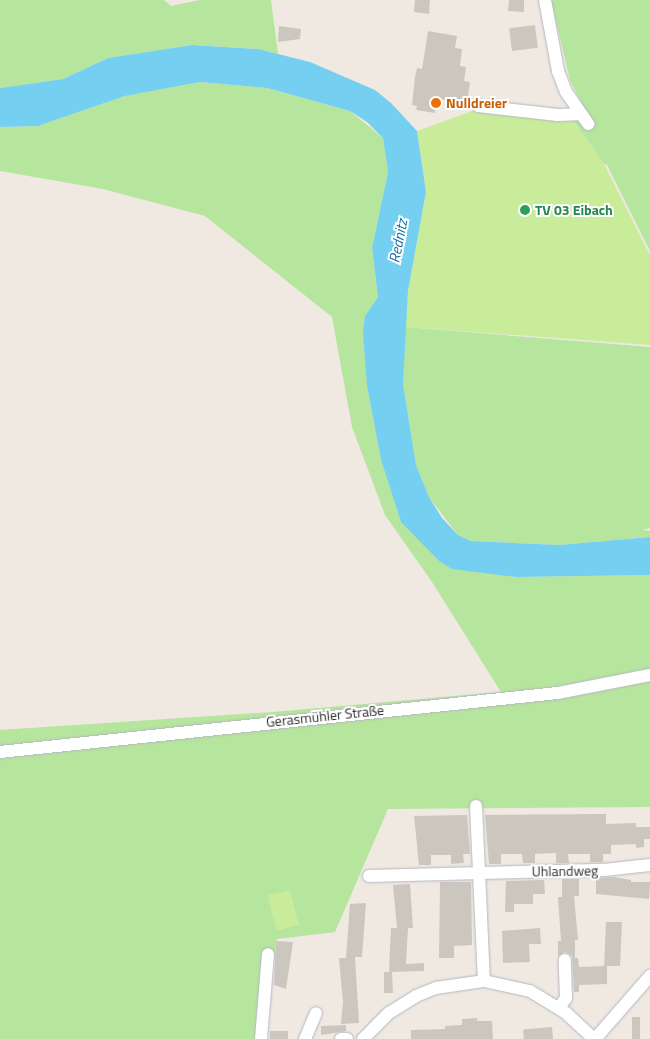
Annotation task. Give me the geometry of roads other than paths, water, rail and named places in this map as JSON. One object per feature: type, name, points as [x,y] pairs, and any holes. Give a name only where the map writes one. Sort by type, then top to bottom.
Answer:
[{"type":"street","points":[[478,106],[584,119],[566,92],[558,71],[545,0]]},
{"type":"street","name":"Gerasmühler Straße","points":[[0,752],[558,693],[650,675]]},
{"type":"street","points":[[476,806],[484,981]]},
{"type":"street","name":"Uhlandweg","points":[[369,876],[626,870],[650,865]]},
{"type":"street","points":[[261,1039],[268,954]]},
{"type":"street","points":[[559,1008],[566,998],[565,960]]},
{"type":"street","points":[[363,1039],[389,1013],[416,996],[436,988],[484,981],[530,991],[559,1008],[594,1039],[650,976]]},
{"type":"street","points":[[305,1039],[316,1013]]},
{"type":"street","points":[[341,1039],[346,1039]]},
{"type":"water","name":"Rednitz","points":[[192,45],[258,49],[310,62],[375,90],[391,103],[417,131],[426,192],[408,291],[403,384],[416,465],[429,497],[442,518],[458,535],[471,541],[559,545],[650,537],[650,575],[517,577],[452,569],[439,561],[401,522],[381,460],[367,386],[363,332],[365,316],[378,297],[372,248],[388,172],[383,138],[367,122],[350,111],[267,88],[200,82],[125,96],[38,126],[0,127],[0,88],[63,79],[108,58]]},
{"type":"place","name":"Nulldreier","points":[[436,103]]},
{"type":"place","name":"TV 03 Eibach","points":[[525,210]]}]
